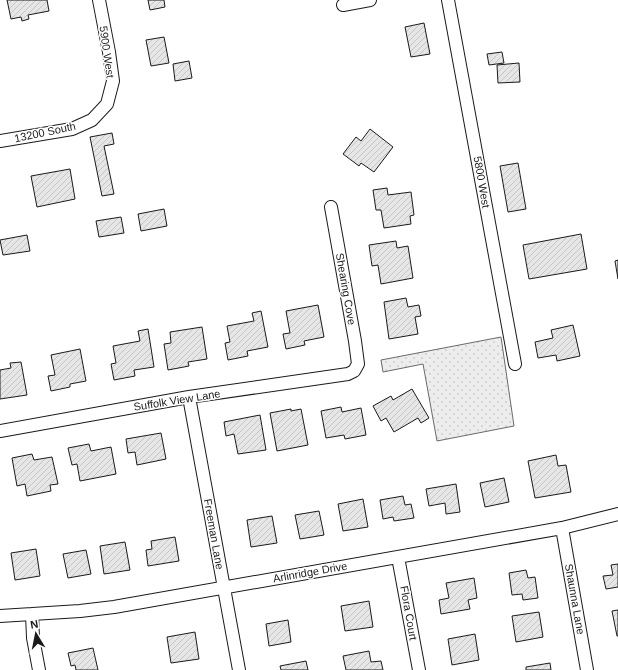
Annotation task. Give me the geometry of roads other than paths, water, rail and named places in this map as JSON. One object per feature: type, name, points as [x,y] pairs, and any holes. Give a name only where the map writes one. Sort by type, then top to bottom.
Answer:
[{"type":"street","name":"5900 West","points":[[99,0],[113,81],[107,104]]},
{"type":"street","points":[[343,5],[370,0]]},
{"type":"street","name":"5800 West","points":[[448,0],[515,364]]},
{"type":"street","name":"13200 South","points":[[0,142],[72,129],[92,120],[107,104]]},
{"type":"street","name":"Shearing Cove","points":[[331,207],[355,341],[358,364],[354,370]]},
{"type":"street","name":"Suffolk View Lane","points":[[0,431],[189,397],[348,374],[354,370]]},
{"type":"street","name":"Freeman Lane","points":[[189,397],[239,670]]},
{"type":"street","name":"Arlinridge Drive","points":[[0,616],[96,610],[562,528],[618,514]]},
{"type":"street","name":"Shaunna Lane","points":[[562,528],[587,670]]},
{"type":"street","name":"Flora Court","points":[[398,557],[419,670]]},
{"type":"street","points":[[32,614],[33,638],[39,670]]}]
